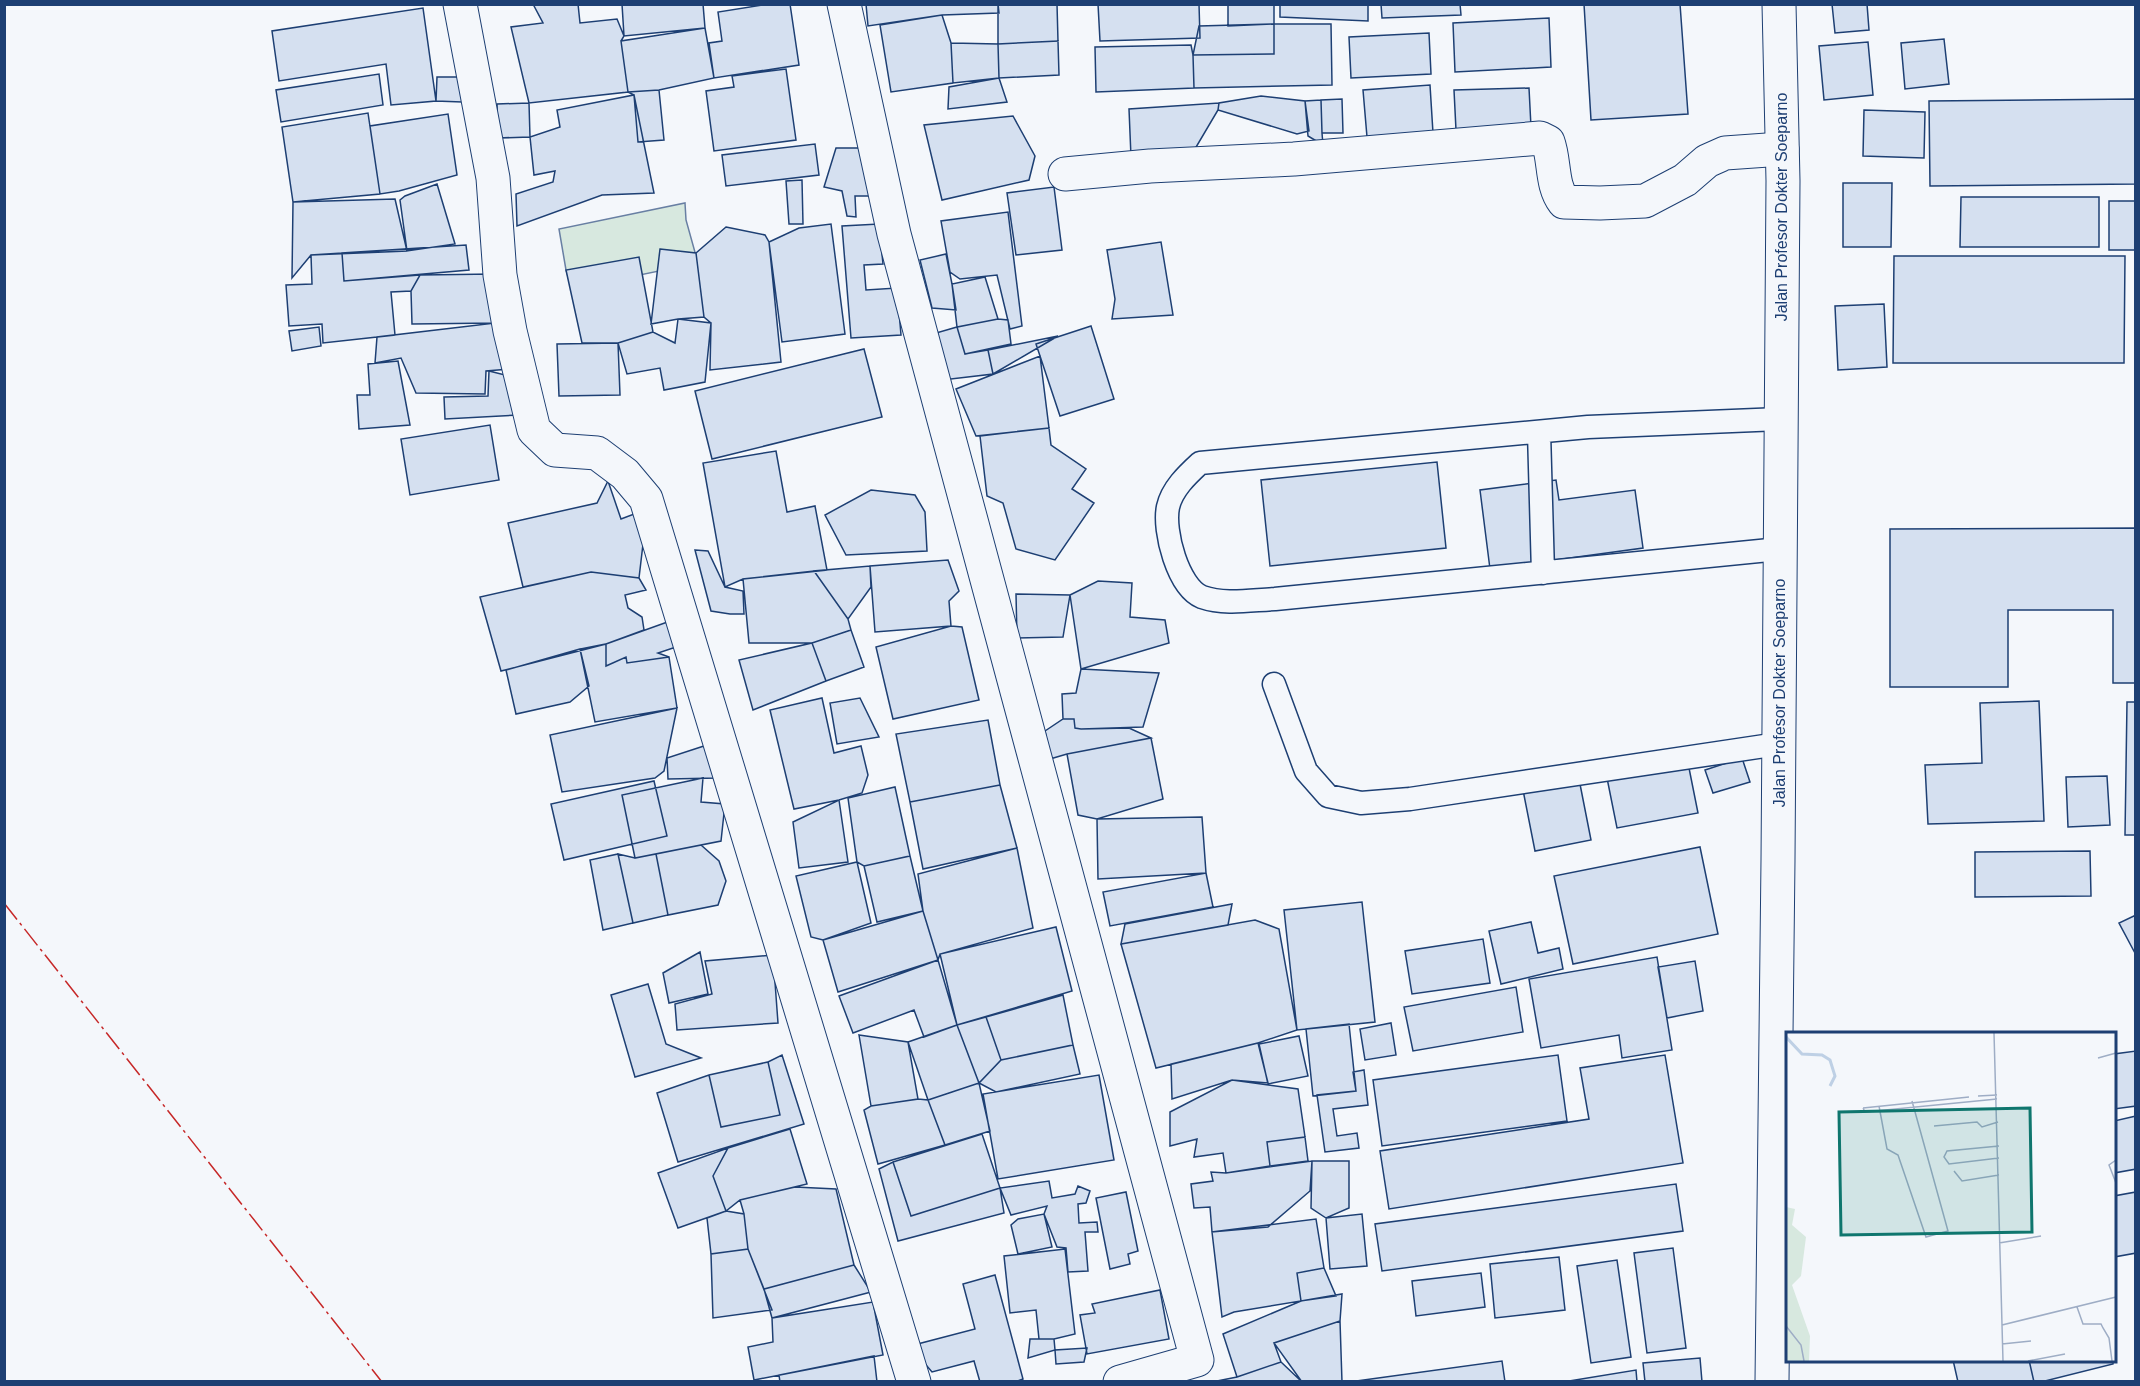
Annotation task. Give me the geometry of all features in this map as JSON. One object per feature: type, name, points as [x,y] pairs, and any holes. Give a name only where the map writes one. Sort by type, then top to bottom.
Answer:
[{"type":"street","points":[[459,4],[493,178],[500,275],[510,331],[534,430],[555,450],[597,453],[625,474],[646,499],[914,1382]]},
{"type":"street","points":[[844,4],[894,234],[1197,1360],[1120,1382]]},
{"type":"street","name":"Jalan Profesor Dokter Soeparno","points":[[1772,1382],[1780,549],[1782,148],[1779,4]]},
{"type":"street","points":[[1065,174],[1150,166],[1294,159],[1540,138],[1548,142],[1558,195],[1564,202],[1600,203],[1645,201],[1685,180],[1707,161],[1725,153],[1782,148]]},
{"type":"lane","points":[[1780,419],[1588,427],[1200,463],[1183,478],[1168,506],[1167,530],[1172,552],[1183,578],[1199,596],[1220,602],[1780,549]]},
{"type":"lane","points":[[1539,432],[1544,573]]},
{"type":"lane","points":[[1274,684],[1306,771],[1328,796],[1361,803],[1410,799],[1778,744]]},
{"type":"shaded area","points":[[685,203],[686,220],[698,263],[572,289],[566,270],[559,229]]},
{"type":"building","points":[[533,4],[578,4],[580,23],[617,19],[624,36],[621,41],[628,92],[529,103],[511,27],[543,23]]},
{"type":"building","points":[[622,4],[703,4],[705,28],[624,36]]},
{"type":"building","points":[[768,4],[790,4],[799,65],[714,78],[709,43],[722,41],[718,12]]},
{"type":"building","points":[[866,4],[998,4],[999,13],[942,15],[868,26]]},
{"type":"building","points":[[998,4],[1057,4],[1058,41],[998,44]]},
{"type":"building","points":[[1098,4],[1199,4],[1200,38],[1100,41]]},
{"type":"building","points":[[1228,4],[1274,4],[1274,24],[1228,26]]},
{"type":"building","points":[[1280,4],[1368,4],[1368,21],[1280,17]]},
{"type":"building","points":[[1381,4],[1460,4],[1461,15],[1382,18]]},
{"type":"building","points":[[1584,4],[1680,4],[1688,114],[1591,120]]},
{"type":"building","points":[[1832,4],[1867,4],[1869,30],[1835,33]]},
{"type":"building","points":[[423,8],[436,101],[391,105],[386,64],[279,81],[272,31]]},
{"type":"building","points":[[942,15],[951,43],[953,83],[891,92],[880,25]]},
{"type":"building","points":[[1549,18],[1551,67],[1455,72],[1453,23]]},
{"type":"building","points":[[1274,24],[1331,24],[1332,85],[1194,88],[1193,55],[1274,54]]},
{"type":"building","points":[[1274,24],[1274,54],[1193,55],[1199,26]]},
{"type":"building","points":[[705,28],[714,78],[659,90],[628,92],[621,41]]},
{"type":"building","points":[[1429,33],[1431,74],[1351,78],[1349,37]]},
{"type":"building","points":[[1944,39],[1949,84],[1905,89],[1901,43]]},
{"type":"building","points":[[1058,41],[1059,75],[999,78],[998,44]]},
{"type":"building","points":[[1868,42],[1873,95],[1824,100],[1819,46]]},
{"type":"building","points":[[951,43],[998,44],[999,78],[953,83]]},
{"type":"building","points":[[1191,45],[1194,88],[1096,92],[1095,47]]},
{"type":"building","points":[[786,69],[796,140],[714,151],[706,91],[734,87],[732,76]]},
{"type":"building","points":[[379,74],[383,105],[281,122],[276,90]]},
{"type":"building","points":[[437,77],[462,77],[462,102],[436,101]]},
{"type":"building","points":[[999,78],[1007,102],[948,109],[949,87]]},
{"type":"building","points":[[1430,85],[1433,133],[1367,137],[1363,90]]},
{"type":"building","points":[[1529,88],[1531,127],[1456,130],[1454,90]]},
{"type":"building","points":[[659,90],[664,140],[638,142],[634,95],[628,92]]},
{"type":"building","points":[[634,95],[654,193],[602,195],[517,226],[516,194],[553,182],[555,171],[534,175],[530,137],[560,127],[557,110]]},
{"type":"building","points":[[1261,96],[1305,101],[1309,131],[1297,134],[1218,110],[1219,103]]},
{"type":"building","points":[[1342,99],[1343,133],[1322,133],[1321,100]]},
{"type":"building","points":[[2136,99],[2136,184],[1930,186],[1929,101]]},
{"type":"building","points":[[1321,100],[1323,145],[1308,136],[1305,101]]},
{"type":"building","points":[[529,103],[530,137],[498,138],[497,104]]},
{"type":"building","points":[[1219,103],[1218,110],[1192,154],[1131,157],[1129,109]]},
{"type":"building","points":[[1864,110],[1925,112],[1924,158],[1863,156]]},
{"type":"building","points":[[368,113],[380,194],[293,202],[282,127]]},
{"type":"building","points":[[448,114],[457,175],[380,194],[370,126]]},
{"type":"building","points":[[1013,116],[1035,156],[1029,180],[942,200],[924,125]]},
{"type":"building","points":[[815,144],[819,175],[726,186],[722,155]]},
{"type":"building","points":[[836,148],[868,148],[872,196],[855,196],[856,217],[847,216],[842,191],[824,187]]},
{"type":"building","points":[[802,180],[803,224],[789,224],[786,181]]},
{"type":"building","points":[[1843,183],[1892,183],[1891,247],[1843,247]]},
{"type":"building","points":[[437,184],[455,244],[407,251],[400,200]]},
{"type":"building","points":[[1054,187],[1062,250],[1016,255],[1007,193]]},
{"type":"building","points":[[1961,197],[2099,197],[2099,247],[1960,247]]},
{"type":"building","points":[[395,199],[407,251],[311,255],[292,278],[293,202]]},
{"type":"building","points":[[2109,201],[2136,201],[2136,250],[2109,250]]},
{"type":"building","points":[[1008,212],[1022,326],[1010,329],[997,275],[960,279],[950,272],[941,221]]},
{"type":"building","points":[[831,224],[845,334],[782,342],[769,242],[799,228]]},
{"type":"building","points":[[879,224],[883,264],[864,265],[866,290],[897,288],[901,335],[851,338],[842,226]]},
{"type":"building","points":[[726,227],[765,235],[769,242],[781,362],[710,370],[711,323],[704,317],[696,253]]},
{"type":"building","points":[[1161,242],[1173,315],[1112,319],[1115,299],[1107,250]]},
{"type":"building","points":[[466,245],[469,270],[344,281],[342,253]]},
{"type":"building","points":[[660,249],[696,253],[704,317],[651,324]]},
{"type":"building","points":[[342,253],[344,281],[420,275],[411,291],[391,292],[395,335],[323,343],[322,324],[289,326],[286,285],[312,284],[311,255]]},
{"type":"building","points":[[946,254],[956,310],[932,308],[920,260]]},
{"type":"building","points":[[1894,256],[2125,256],[2124,363],[1893,363]]},
{"type":"building","points":[[639,257],[653,332],[618,343],[582,343],[566,270]]},
{"type":"building","points":[[494,274],[495,323],[412,324],[411,291],[420,275]]},
{"type":"building","points":[[985,277],[998,319],[957,327],[952,284]]},
{"type":"building","points":[[1884,304],[1887,367],[1838,370],[1835,306]]},
{"type":"building","points":[[678,319],[711,323],[705,382],[664,390],[660,368],[627,374],[618,343],[653,332],[675,343]]},
{"type":"building","points":[[998,319],[1008,320],[1011,344],[965,354],[957,327]]},
{"type":"building","points":[[495,323],[511,369],[486,371],[485,394],[416,393],[401,358],[375,363],[377,337]]},
{"type":"building","points":[[1091,326],[1114,399],[1060,416],[1036,344]]},
{"type":"building","points":[[319,327],[321,346],[292,351],[289,331]]},
{"type":"building","points":[[957,327],[965,354],[988,350],[993,374],[934,381],[936,333]]},
{"type":"building","points":[[1058,336],[993,374],[988,350]]},
{"type":"building","points":[[618,343],[620,395],[559,396],[557,344]]},
{"type":"building","points":[[864,349],[882,417],[712,459],[695,391]]},
{"type":"building","points":[[1040,356],[1049,428],[976,436],[956,389]]},
{"type":"building","points":[[398,361],[410,425],[359,429],[357,395],[370,395],[368,364]]},
{"type":"building","points":[[489,371],[517,378],[519,415],[445,419],[444,397],[488,396]]},
{"type":"building","points":[[490,425],[499,480],[410,495],[401,439]]},
{"type":"building","points":[[1049,428],[1051,445],[1086,469],[1072,489],[1094,503],[1055,560],[1016,549],[1003,503],[987,496],[980,436]]},
{"type":"building","points":[[776,451],[787,512],[815,506],[827,570],[743,579],[725,587],[703,463]]},
{"type":"building","points":[[1437,462],[1446,548],[1270,566],[1261,480]]},
{"type":"building","points":[[1556,480],[1559,500],[1635,490],[1643,548],[1490,569],[1480,490]]},
{"type":"building","points":[[608,481],[621,519],[642,511],[643,544],[639,578],[591,572],[523,587],[508,523],[597,503]]},
{"type":"building","points":[[871,490],[915,495],[925,512],[927,551],[846,555],[825,515]]},
{"type":"building","points":[[2136,528],[2136,683],[2113,683],[2113,610],[2008,610],[2008,687],[1890,687],[1890,529]]},
{"type":"building","points":[[695,550],[708,551],[725,587],[743,591],[744,614],[711,611]]},
{"type":"building","points":[[948,560],[959,591],[949,601],[951,626],[875,632],[870,566]]},
{"type":"building","points":[[870,566],[871,587],[848,619],[814,571]]},
{"type":"building","points":[[814,571],[848,619],[851,630],[812,643],[749,643],[743,579]]},
{"type":"building","points":[[591,572],[639,578],[646,590],[625,595],[628,608],[642,617],[644,630],[606,644],[501,671],[480,597]]},
{"type":"building","points":[[1098,581],[1132,583],[1130,617],[1165,620],[1169,643],[1081,669],[1070,595]]},
{"type":"building","points":[[1016,594],[1070,595],[1063,637],[1017,638]]},
{"type":"building","points":[[673,620],[682,645],[658,653],[669,657],[627,663],[626,657],[606,666],[606,644]]},
{"type":"building","points":[[951,626],[962,627],[979,700],[893,719],[876,647]]},
{"type":"building","points":[[851,630],[864,667],[826,681],[812,643]]},
{"type":"building","points":[[812,643],[826,681],[753,710],[739,660]]},
{"type":"building","points":[[606,644],[606,666],[626,657],[627,663],[669,657],[677,708],[595,722],[580,649]]},
{"type":"building","points":[[580,649],[589,686],[570,702],[516,714],[506,670]]},
{"type":"building","points":[[1081,669],[1159,673],[1143,727],[1081,729],[1075,728],[1074,719],[1063,719],[1062,694],[1076,693]]},
{"type":"building","points":[[822,698],[834,753],[861,746],[868,775],[862,793],[794,809],[770,710]]},
{"type":"building","points":[[860,698],[879,737],[837,744],[830,703]]},
{"type":"building","points":[[2039,701],[2044,821],[1928,824],[1925,765],[1982,763],[1980,703]]},
{"type":"building","points":[[2127,702],[2136,702],[2136,835],[2125,835]]},
{"type":"building","points":[[677,708],[664,771],[655,778],[562,792],[550,735]]},
{"type":"building","points":[[1063,719],[1074,719],[1075,728],[1129,728],[1151,738],[1050,759],[1045,731]]},
{"type":"building","points":[[988,720],[1000,785],[910,802],[896,734]]},
{"type":"building","points":[[1151,738],[1163,799],[1097,819],[1078,815],[1067,754]]},
{"type":"building","points":[[707,745],[718,778],[668,779],[667,758]]},
{"type":"building","points":[[1742,758],[1750,782],[1713,793],[1705,770]]},
{"type":"building","points":[[1688,763],[1698,813],[1617,828],[1607,778]]},
{"type":"building","points":[[2107,776],[2110,825],[2068,827],[2066,777]]},
{"type":"building","points":[[703,778],[701,802],[725,804],[721,841],[635,858],[622,795]]},
{"type":"building","points":[[1579,779],[1591,840],[1535,851],[1523,790]]},
{"type":"building","points":[[654,781],[667,836],[564,860],[551,804]]},
{"type":"building","points":[[1000,785],[1017,848],[923,869],[910,802]]},
{"type":"building","points":[[895,787],[910,856],[864,866],[857,862],[848,798]]},
{"type":"building","points":[[839,800],[848,862],[799,868],[793,822]]},
{"type":"building","points":[[1202,817],[1206,873],[1098,879],[1097,819]]},
{"type":"building","points":[[701,845],[719,861],[726,881],[718,905],[668,915],[656,854]]},
{"type":"building","points":[[1700,847],[1718,934],[1573,964],[1554,876]]},
{"type":"building","points":[[1017,848],[1033,928],[940,954],[938,960],[923,911],[918,874]]},
{"type":"building","points":[[2090,851],[2091,896],[1975,897],[1975,852]]},
{"type":"building","points":[[618,854],[633,923],[603,930],[590,860]]},
{"type":"building","points":[[618,854],[635,858],[656,854],[668,915],[633,923]]},
{"type":"building","points":[[910,856],[923,911],[877,922],[864,866]]},
{"type":"building","points":[[857,862],[871,923],[823,940],[811,937],[796,876]]},
{"type":"building","points":[[1206,873],[1213,907],[1110,926],[1103,892]]},
{"type":"building","points":[[1362,902],[1375,1022],[1297,1030],[1284,910]]},
{"type":"building","points":[[1232,904],[1228,925],[1121,944],[1125,924]]},
{"type":"building","points":[[923,911],[938,960],[838,992],[823,940]]},
{"type":"building","points":[[2136,915],[2136,955],[2119,923]]},
{"type":"building","points":[[1255,920],[1279,929],[1297,1030],[1258,1043],[1156,1068],[1121,944]]},
{"type":"building","points":[[1531,922],[1538,953],[1559,948],[1563,969],[1501,984],[1489,931]]},
{"type":"building","points":[[1056,927],[1072,991],[957,1025],[940,954]]},
{"type":"building","points":[[1483,939],[1490,983],[1412,994],[1405,951]]},
{"type":"building","points":[[700,952],[708,994],[669,1003],[663,973]]},
{"type":"building","points":[[773,955],[778,1023],[677,1030],[675,1004],[712,994],[705,961]]},
{"type":"building","points":[[1657,957],[1672,1050],[1622,1058],[1619,1035],[1541,1048],[1529,979]]},
{"type":"building","points":[[938,960],[957,1025],[924,1037],[914,1010],[853,1033],[839,996]]},
{"type":"building","points":[[1695,961],[1703,1011],[1667,1018],[1658,967]]},
{"type":"building","points":[[648,984],[666,1044],[701,1058],[635,1077],[611,995]]},
{"type":"building","points":[[1516,987],[1523,1032],[1413,1051],[1404,1007]]},
{"type":"building","points":[[1063,995],[1073,1045],[1001,1060],[986,1017]]},
{"type":"building","points":[[986,1017],[1001,1060],[979,1083],[957,1025]]},
{"type":"building","points":[[1391,1023],[1396,1055],[1365,1060],[1360,1029]]},
{"type":"building","points":[[1349,1024],[1356,1091],[1313,1096],[1306,1029]]},
{"type":"building","points":[[957,1025],[979,1083],[928,1100],[908,1042]]},
{"type":"building","points":[[859,1035],[908,1042],[918,1099],[871,1106]]},
{"type":"building","points":[[1299,1036],[1308,1076],[1268,1084],[1259,1044]]},
{"type":"building","points":[[1258,1043],[1268,1083],[1232,1080],[1172,1099],[1171,1064]]},
{"type":"building","points":[[1073,1045],[1080,1074],[996,1092],[979,1083],[1001,1060]]},
{"type":"building","points":[[2136,1051],[2136,1106],[2116,1109],[2116,1054]]},
{"type":"building","points":[[782,1055],[804,1124],[678,1162],[657,1093],[709,1075],[768,1062]]},
{"type":"building","points":[[1558,1055],[1567,1121],[1382,1146],[1373,1080]]},
{"type":"building","points":[[1665,1055],[1683,1163],[1389,1209],[1380,1151],[1589,1119],[1580,1068]]},
{"type":"building","points":[[768,1062],[780,1115],[721,1127],[709,1075]]},
{"type":"building","points":[[1364,1070],[1368,1105],[1333,1109],[1337,1136],[1357,1133],[1359,1148],[1325,1152],[1317,1095],[1356,1091],[1353,1072]]},
{"type":"building","points":[[1099,1075],[1114,1160],[998,1179],[983,1094]]},
{"type":"building","points":[[1232,1080],[1298,1089],[1305,1137],[1267,1142],[1270,1166],[1226,1173],[1223,1153],[1194,1157],[1197,1139],[1170,1146],[1170,1112]]},
{"type":"building","points":[[979,1083],[990,1131],[945,1145],[928,1100]]},
{"type":"building","points":[[918,1099],[928,1100],[945,1145],[878,1164],[864,1110],[871,1106]]},
{"type":"building","points":[[2136,1116],[2136,1169],[2116,1173],[2116,1121]]},
{"type":"building","points":[[790,1129],[807,1184],[740,1200],[726,1211],[713,1176],[728,1148]]},
{"type":"building","points":[[982,1134],[1000,1188],[911,1216],[893,1162]]},
{"type":"building","points":[[1305,1137],[1308,1161],[1270,1166],[1267,1142]]},
{"type":"building","points":[[728,1148],[713,1176],[726,1211],[678,1228],[658,1173]]},
{"type":"building","points":[[1312,1161],[1310,1191],[1268,1227],[1212,1232],[1210,1207],[1194,1208],[1191,1184],[1213,1181],[1211,1172],[1226,1173]]},
{"type":"building","points":[[1312,1161],[1349,1161],[1349,1208],[1326,1218],[1311,1208]]},
{"type":"building","points":[[893,1162],[911,1216],[1000,1188],[1004,1213],[898,1241],[879,1169]]},
{"type":"building","points":[[1049,1181],[1052,1198],[1075,1194],[1078,1186],[1090,1191],[1086,1203],[1078,1204],[1079,1223],[1097,1222],[1098,1232],[1085,1232],[1088,1271],[1068,1272],[1066,1248],[1057,1247],[1044,1214],[1047,1206],[1011,1215],[1000,1188]]},
{"type":"building","points":[[1676,1184],[1683,1231],[1382,1271],[1375,1224]]},
{"type":"building","points":[[795,1187],[836,1189],[854,1265],[764,1289],[748,1249],[740,1200]]},
{"type":"building","points":[[1126,1192],[1138,1251],[1128,1254],[1130,1264],[1110,1269],[1096,1198]]},
{"type":"building","points":[[2136,1192],[2136,1253],[2116,1257],[2116,1196]]},
{"type":"building","points":[[726,1211],[744,1214],[748,1249],[711,1254],[707,1218]]},
{"type":"building","points":[[1044,1214],[1052,1247],[1018,1254],[1011,1225],[1018,1219]]},
{"type":"building","points":[[1362,1214],[1367,1266],[1330,1269],[1326,1218]]},
{"type":"building","points":[[1316,1219],[1324,1268],[1297,1273],[1301,1301],[1234,1312],[1222,1317],[1212,1232]]},
{"type":"building","points":[[1673,1248],[1686,1348],[1647,1353],[1634,1253]]},
{"type":"building","points":[[748,1249],[772,1310],[713,1318],[711,1254]]},
{"type":"building","points":[[1065,1249],[1075,1334],[1054,1339],[1039,1339],[1036,1310],[1010,1313],[1004,1256]]},
{"type":"building","points":[[1559,1257],[1565,1310],[1495,1318],[1490,1264]]},
{"type":"building","points":[[1617,1260],[1631,1357],[1591,1363],[1577,1266]]},
{"type":"building","points":[[854,1265],[871,1292],[772,1318],[764,1289]]},
{"type":"building","points":[[1324,1268],[1336,1296],[1301,1301],[1297,1273]]},
{"type":"building","points":[[1481,1273],[1485,1307],[1416,1316],[1412,1281]]},
{"type":"building","points":[[995,1275],[1023,1379],[1015,1382],[980,1382],[974,1361],[932,1372],[910,1346],[975,1329],[963,1284]]},
{"type":"building","points":[[1160,1290],[1169,1339],[1087,1354],[1080,1315],[1095,1313],[1092,1304]]},
{"type":"building","points":[[1342,1294],[1340,1321],[1274,1343],[1281,1362],[1237,1377],[1223,1334],[1301,1301]]},
{"type":"building","points":[[873,1302],[883,1355],[754,1380],[748,1347],[773,1342],[772,1318]]},
{"type":"building","points":[[1340,1321],[1342,1382],[1302,1382],[1274,1343]]},
{"type":"building","points":[[1030,1339],[1054,1339],[1055,1350],[1028,1358]]},
{"type":"building","points":[[1087,1348],[1084,1362],[1056,1364],[1055,1350]]},
{"type":"building","points":[[874,1356],[877,1382],[780,1382],[779,1375]]},
{"type":"building","points":[[1700,1358],[1702,1382],[1645,1382],[1643,1363]]},
{"type":"building","points":[[1502,1361],[1505,1382],[1349,1382]]},
{"type":"building","points":[[1281,1362],[1301,1381],[1212,1382],[1237,1377]]},
{"type":"building","points":[[1953,1362],[2029,1362],[2034,1382],[1958,1382]]},
{"type":"building","points":[[2029,1362],[2113,1362],[2113,1364],[2034,1382]]},
{"type":"building","points":[[1636,1370],[1637,1382],[1563,1382]]},
{"type":"power","points":[[4,903],[382,1382]]}]
